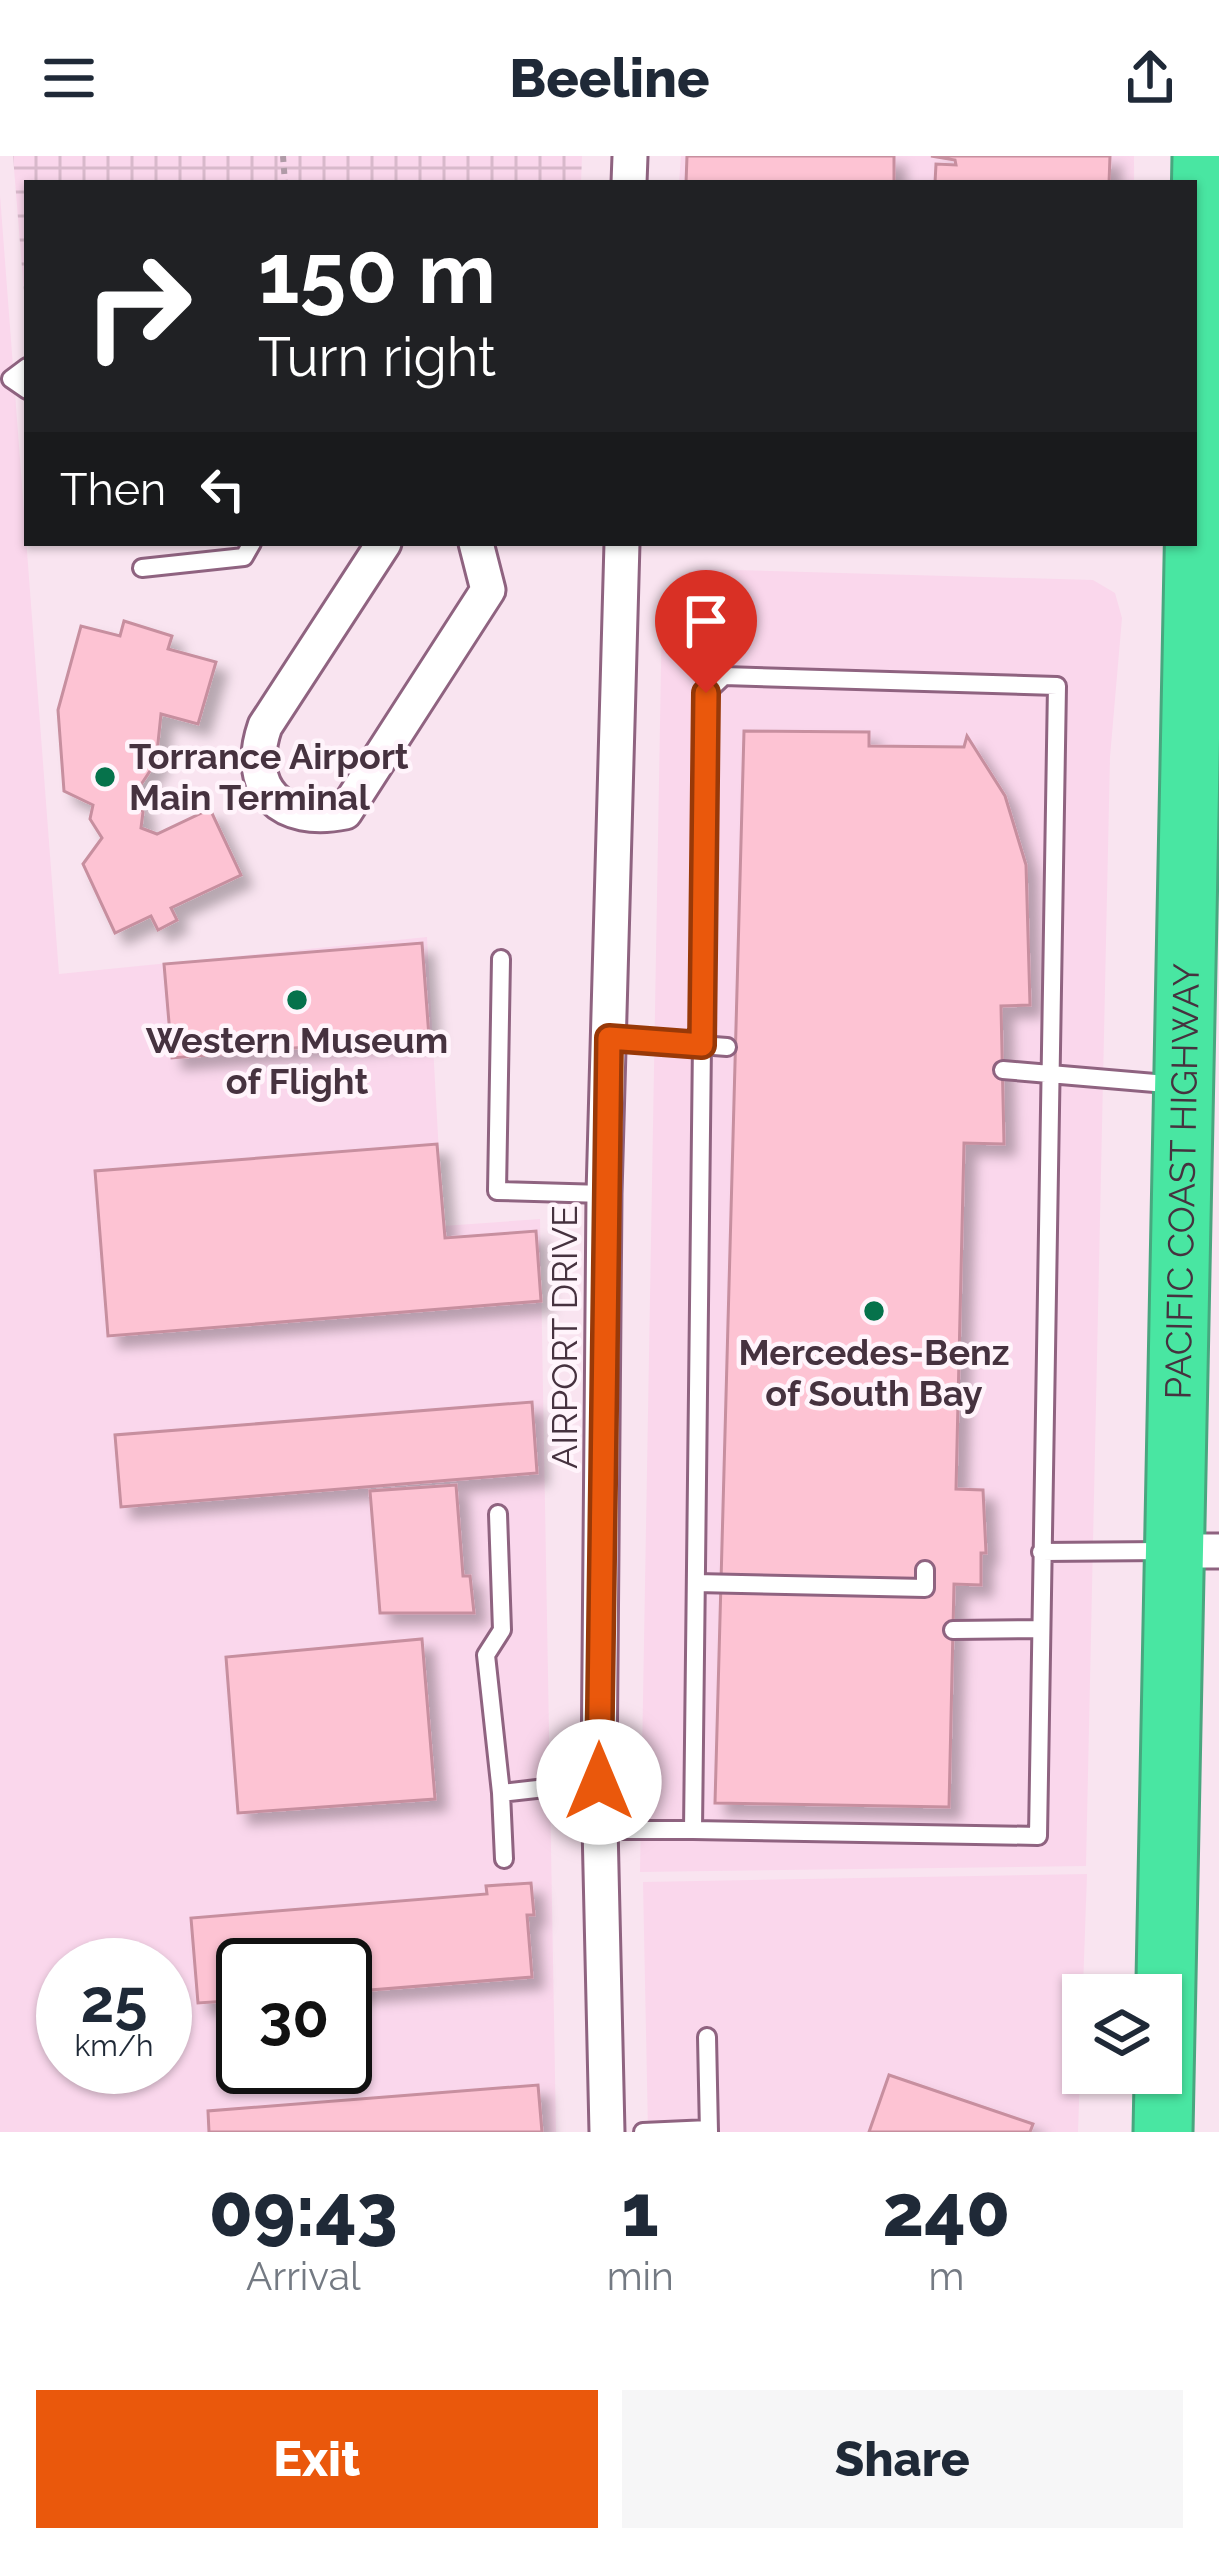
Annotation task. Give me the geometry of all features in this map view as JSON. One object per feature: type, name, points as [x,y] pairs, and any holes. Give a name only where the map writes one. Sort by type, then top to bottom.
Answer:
[{"type":"highway","name":"PACIFIC COAST HIGHWAY","points":[[1197,453],[1202,156]]},
{"type":"highway","name":"PACIFIC COAST HIGHWAY","points":[[1163,2132],[1198,1551],[1185,1086],[1195,546]]},
{"type":"street","points":[[382,546],[266,726],[257,749],[262,785],[281,805],[312,818],[345,812],[488,590],[479,546]]},
{"type":"street","name":"AIRPORT DRIVE","points":[[607,2132],[599,1782],[604,1194],[622,546]]},
{"type":"lane","points":[[24,369],[11,380],[24,388]]},
{"type":"lane","points":[[142,568],[244,556],[250,546]]},
{"type":"lane","points":[[600,1830],[1037,1836],[1057,686],[724,676],[706,693],[693,1830]]},
{"type":"lane","points":[[501,959],[497,1191],[604,1194]]},
{"type":"lane","points":[[609,1038],[727,1047]]},
{"type":"lane","points":[[1003,1070],[1185,1086]]},
{"type":"lane","points":[[498,1514],[502,1630],[486,1655],[504,1859]]},
{"type":"lane","points":[[1041,1552],[1198,1551]]},
{"type":"lane","points":[[696,1583],[925,1588],[926,1570]]},
{"type":"lane","points":[[953,1630],[1040,1630]]},
{"type":"lane","points":[[501,1793],[599,1782]]},
{"type":"lane","points":[[643,2132],[709,2131],[707,2037]]},
{"type":"shaded area","points":[[13,156],[582,156],[581,180],[24,180],[24,293]]},
{"type":"shaded area","points":[[681,156],[1134,156],[1134,180],[679,180]]},
{"type":"shaded area","points":[[0,195],[59,974],[427,937],[443,1226],[540,1219],[556,2132],[0,2132]]},
{"type":"shaded area","name":"Mercedes-Benz of South Bay","points":[[698,569],[1093,580],[1115,593],[1122,618],[1110,757],[1086,1866],[640,1872],[662,609],[677,577]]},
{"type":"shaded area","points":[[1087,1874],[1084,1974],[1062,1974],[1062,2094],[1079,2094],[1078,2132],[648,2132],[643,1882]]},
{"type":"building","points":[[687,156],[894,156],[894,180],[686,180]]},
{"type":"building","points":[[931,156],[1110,156],[1109,180],[935,180],[936,164],[956,165],[955,160]]},
{"type":"building","name":"Torrance Airport Main Terminal","points":[[124,621],[172,636],[168,649],[216,662],[198,724],[161,714],[156,762],[134,795],[143,812],[141,828],[157,834],[210,809],[241,875],[171,908],[177,920],[158,930],[151,916],[115,933],[83,864],[102,838],[90,819],[93,805],[64,791],[58,710],[81,626],[120,636]]},
{"type":"building","points":[[744,731],[869,732],[869,746],[964,747],[967,736],[1005,796],[1026,865],[1030,1005],[1001,1006],[1004,1144],[964,1143],[956,1489],[983,1490],[986,1553],[981,1553],[981,1585],[954,1584],[949,1807],[715,1803]]},
{"type":"building","name":"Western Museum of Flight","points":[[422,943],[429,1037],[172,1058],[164,964]]},
{"type":"building","points":[[437,1144],[445,1238],[536,1231],[541,1301],[108,1336],[95,1171]]},
{"type":"building","points":[[532,1402],[537,1473],[121,1507],[115,1435]]},
{"type":"building","points":[[456,1485],[463,1576],[470,1576],[474,1613],[380,1613],[370,1491]]},
{"type":"building","points":[[422,1639],[435,1799],[238,1813],[226,1657]]},
{"type":"building","points":[[531,1883],[534,1915],[527,1915],[532,1977],[372,1990],[372,1938],[216,1938],[216,2002],[198,2003],[191,1918],[487,1894],[486,1886]]},
{"type":"building","points":[[889,2075],[1033,2124],[1030,2132],[869,2132]]},
{"type":"building","points":[[538,2085],[542,2132],[209,2132],[208,2111]]},
{"type":"place","name":"Torrance Airport Main Terminal","points":[[105,777]]},
{"type":"place","name":"Western Museum of Flight","points":[[297,1000]]},
{"type":"place","name":"Mercedes-Benz of South Bay","points":[[874,1311]]},
{"type":"route","points":[[599,1782],[609,1038],[702,1045],[706,693]]}]
